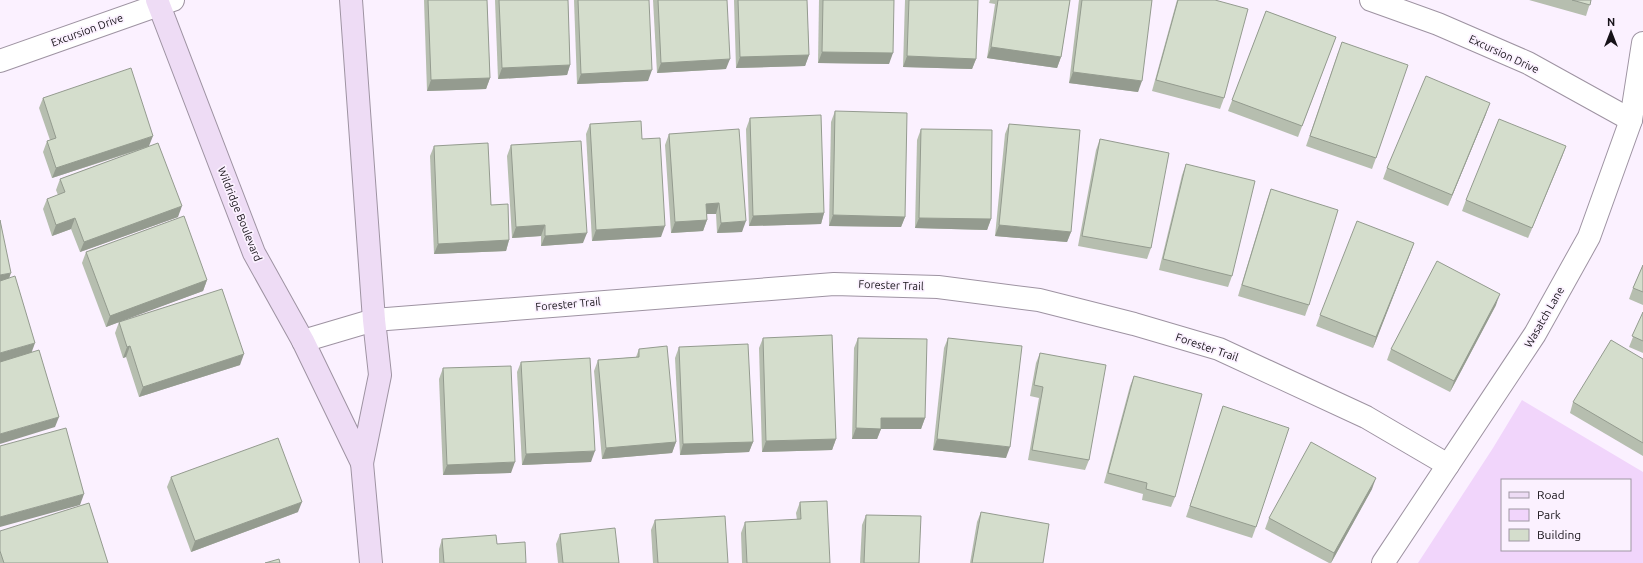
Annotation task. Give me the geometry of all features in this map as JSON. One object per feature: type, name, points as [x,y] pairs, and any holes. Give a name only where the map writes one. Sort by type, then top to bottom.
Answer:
[{"type":"street","name":"Wildridge Boulevard","points":[[351,0],[374,320],[380,375],[362,463],[371,563]]},
{"type":"street","name":"Excursion Drive","points":[[1371,0],[1438,24],[1528,63],[1631,120]]},
{"type":"street","name":"Wildridge Boulevard","points":[[163,2],[254,253],[303,341],[362,463]]},
{"type":"street","name":"Excursion Drive","points":[[0,61],[163,2]]},
{"type":"street","name":"Wasatch Lane","points":[[1383,563],[1535,334],[1589,237],[1631,120],[1643,43]]},
{"type":"street","name":"Forester Trail","points":[[303,341],[374,320],[834,284],[938,287],[1039,300],[1134,324],[1219,349],[1366,417],[1448,465]]},
{"type":"green space","points":[[1522,400],[1643,472],[1643,563],[1418,563],[1493,448]]},
{"type":"building","points":[[428,0],[487,0],[490,78],[431,80]]},
{"type":"building","points":[[499,0],[568,0],[570,65],[502,68]]},
{"type":"building","points":[[578,0],[649,0],[652,70],[581,74]]},
{"type":"building","points":[[658,0],[727,0],[730,59],[661,63]]},
{"type":"building","points":[[738,0],[807,0],[809,55],[740,57]]},
{"type":"building","points":[[823,0],[894,0],[893,53],[822,52]]},
{"type":"building","points":[[909,0],[978,0],[976,59],[907,56]]},
{"type":"building","points":[[998,0],[1070,0],[1061,57],[991,47]]},
{"type":"building","points":[[1082,0],[1152,0],[1142,81],[1073,72]]},
{"type":"building","points":[[1178,0],[1215,0],[1248,9],[1224,98],[1156,80]]},
{"type":"building","points":[[1572,0],[1591,0],[1590,5]]},
{"type":"building","points":[[1266,11],[1336,37],[1302,126],[1232,100]]},
{"type":"building","points":[[1342,42],[1408,65],[1376,158],[1310,136]]},
{"type":"building","points":[[131,68],[153,136],[56,168],[47,141],[56,138],[43,98]]},
{"type":"building","points":[[1426,76],[1490,103],[1452,195],[1387,168]]},
{"type":"building","points":[[835,111],[907,113],[905,217],[833,215]]},
{"type":"building","points":[[821,115],[824,213],[753,216],[750,118]]},
{"type":"building","points":[[1499,119],[1566,146],[1532,228],[1466,200]]},
{"type":"building","points":[[641,121],[642,139],[660,138],[665,226],[596,230],[590,124]]},
{"type":"building","points":[[1009,124],[1080,130],[1071,232],[999,225]]},
{"type":"building","points":[[739,129],[746,221],[721,223],[719,203],[706,204],[707,220],[675,222],[669,134]]},
{"type":"building","points":[[921,129],[992,130],[991,219],[919,218]]},
{"type":"building","points":[[1100,139],[1169,153],[1151,248],[1082,236]]},
{"type":"building","points":[[581,141],[587,233],[545,236],[545,225],[516,227],[511,145]]},
{"type":"building","points":[[158,143],[182,206],[84,242],[75,218],[56,225],[47,199],[65,192],[60,179]]},
{"type":"building","points":[[488,143],[491,205],[508,204],[509,240],[438,244],[434,146]]},
{"type":"building","points":[[1186,164],[1255,181],[1232,276],[1163,259]]},
{"type":"building","points":[[1271,189],[1338,210],[1309,305],[1242,285]]},
{"type":"building","points":[[184,216],[207,280],[110,316],[86,252]]},
{"type":"building","points":[[0,220],[11,273],[0,275]]},
{"type":"building","points":[[1357,221],[1414,243],[1376,337],[1320,315]]},
{"type":"building","points":[[1437,261],[1500,294],[1454,381],[1391,349]]},
{"type":"building","points":[[1643,265],[1643,292],[1633,288]]},
{"type":"building","points":[[15,276],[35,343],[0,353],[0,281]]},
{"type":"building","points":[[222,289],[244,354],[143,387],[130,346],[127,347],[119,322]]},
{"type":"building","points":[[1643,312],[1643,341],[1632,336]]},
{"type":"building","points":[[832,335],[836,439],[766,441],[763,338]]},
{"type":"building","points":[[858,338],[927,339],[925,418],[881,418],[881,429],[856,428]]},
{"type":"building","points":[[948,338],[1022,346],[1010,447],[937,439]]},
{"type":"building","points":[[1611,340],[1643,359],[1643,443],[1573,402]]},
{"type":"building","points":[[748,344],[753,442],[683,444],[679,347]]},
{"type":"building","points":[[667,346],[676,442],[606,448],[598,360],[639,357],[639,349]]},
{"type":"building","points":[[39,350],[59,417],[0,434],[0,362]]},
{"type":"building","points":[[1040,353],[1106,365],[1089,460],[1032,450],[1043,387],[1034,385]]},
{"type":"building","points":[[590,358],[595,451],[526,454],[521,362]]},
{"type":"building","points":[[511,366],[515,462],[447,465],[443,368]]},
{"type":"building","points":[[1134,376],[1202,394],[1175,497],[1146,489],[1147,483],[1108,473]]},
{"type":"building","points":[[1223,406],[1289,428],[1256,527],[1190,506]]},
{"type":"building","points":[[66,428],[84,494],[0,517],[0,446]]},
{"type":"building","points":[[278,438],[302,502],[195,541],[171,477]]},
{"type":"building","points":[[1311,442],[1376,478],[1334,553],[1269,518]]},
{"type":"building","points":[[827,501],[830,563],[747,563],[745,522],[801,519],[800,502]]},
{"type":"building","points":[[89,503],[108,563],[4,563],[0,551],[0,531]]},
{"type":"building","points":[[981,512],[1049,524],[1043,563],[972,563]]},
{"type":"building","points":[[866,515],[921,516],[919,563],[864,563]]},
{"type":"building","points":[[725,516],[728,563],[658,563],[655,520]]},
{"type":"building","points":[[615,528],[619,563],[563,563],[560,534]]},
{"type":"building","points":[[496,535],[497,544],[525,542],[526,563],[444,563],[442,539]]},
{"type":"building","points":[[279,559],[280,563],[265,563]]}]
